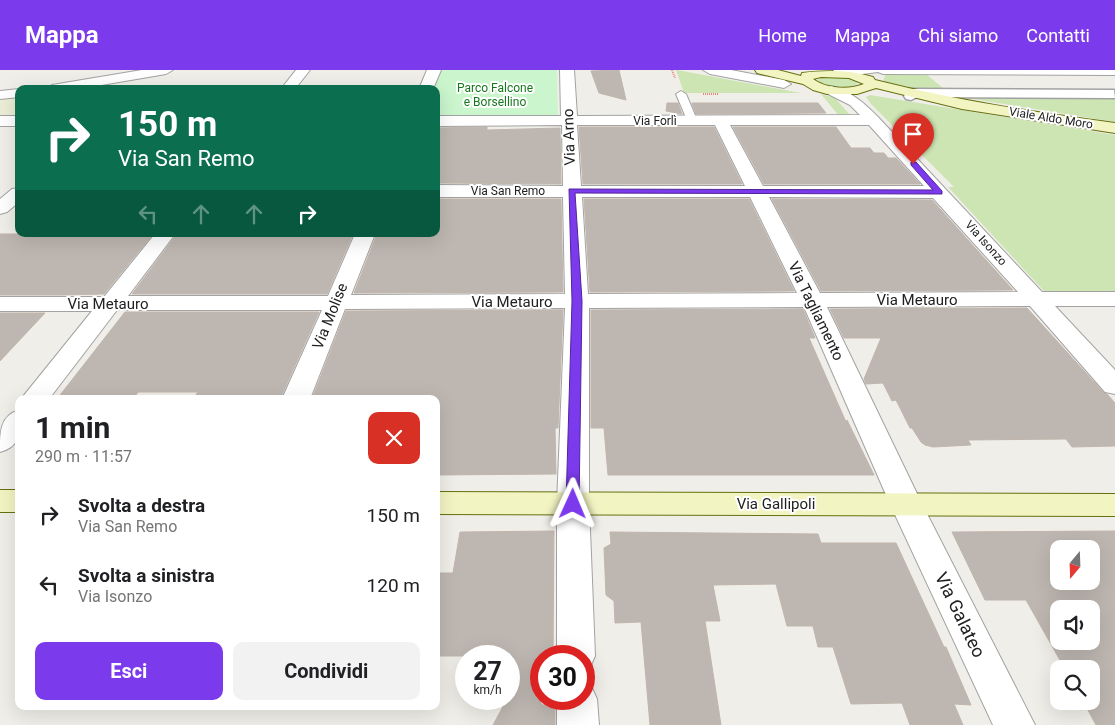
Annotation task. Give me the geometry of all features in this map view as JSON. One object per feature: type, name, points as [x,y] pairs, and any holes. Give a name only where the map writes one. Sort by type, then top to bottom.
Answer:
[{"type":"main road","name":"Viale Aldo Moro","points":[[762,70],[814,74]]},
{"type":"main road","name":"Viale Aldo Moro","points":[[783,77],[839,72],[875,79],[912,95],[1115,128]]},
{"type":"main road","name":"Viale Aldo Moro","points":[[814,74],[814,86],[830,90]]},
{"type":"main road","points":[[0,501],[15,501]]},
{"type":"main road","name":"Via Gallipoli","points":[[440,503],[1115,505]]},
{"type":"street","points":[[76,85],[166,70]]},
{"type":"street","points":[[154,84],[173,70]]},
{"type":"street","points":[[291,85],[303,70]]},
{"type":"street","points":[[428,85],[434,70]]},
{"type":"street","name":"Via Arno","points":[[567,70],[577,301],[573,504],[576,645]]},
{"type":"street","points":[[710,70],[783,77]]},
{"type":"street","points":[[926,70],[966,105]]},
{"type":"street","points":[[830,90],[875,79],[926,70],[1115,72]]},
{"type":"street","points":[[1076,71],[1114,95]]},
{"type":"street","name":"Via Isonzo","points":[[875,79],[873,120],[1115,386]]},
{"type":"street","points":[[0,95],[15,93]]},
{"type":"street","points":[[912,95],[1114,95]]},
{"type":"street","name":"Via Tagliamento","points":[[720,120],[812,300],[906,504]]},
{"type":"street","name":"Via Forlì","points":[[440,121],[873,120]]},
{"type":"street","points":[[0,131],[11,121]]},
{"type":"street","name":"Via San Remo","points":[[440,191],[940,192]]},
{"type":"street","points":[[0,208],[15,196]]},
{"type":"street","points":[[38,395],[163,237]]},
{"type":"street","name":"Via Molise","points":[[298,395],[364,237]]},
{"type":"street","name":"Via Metauro","points":[[0,304],[1115,299]]},
{"type":"street","points":[[0,442],[15,424]]},
{"type":"street","name":"Via Galateo","points":[[906,504],[1014,725]]},
{"type":"street","points":[[577,710],[578,725]]},
{"type":"lane","points":[[681,94],[692,120]]},
{"type":"green space","name":"Parco Falcone e Borsellino","points":[[440,70],[557,70],[558,119],[440,119],[440,85],[434,85]]},
{"type":"green space","points":[[677,70],[801,93],[684,93]]},
{"type":"green space","points":[[926,74],[949,93],[891,86],[883,82],[885,75]]},
{"type":"green space","points":[[829,76],[853,79],[858,83],[849,87],[838,88],[818,81],[819,78]]},
{"type":"green space","points":[[821,94],[835,98],[850,115],[839,116]]},
{"type":"green space","points":[[15,95],[15,117],[0,117],[0,97]]},
{"type":"green space","points":[[870,95],[1115,135],[1115,292],[1052,293],[1044,291],[948,187],[954,187],[871,104],[866,97]]},
{"type":"green space","points":[[1112,95],[1115,97],[1115,122],[960,97]]},
{"type":"building","points":[[619,70],[626,100],[599,93],[591,71]]},
{"type":"building","points":[[667,103],[678,103],[682,114],[666,111]]},
{"type":"building","points":[[692,103],[818,103],[826,113],[696,114]]},
{"type":"building","points":[[487,127],[487,130],[560,128],[561,184],[440,183],[440,128]]},
{"type":"building","points":[[579,127],[714,127],[742,184],[583,184]]},
{"type":"building","points":[[733,127],[836,127],[851,148],[870,148],[874,153],[884,153],[888,158],[896,158],[920,184],[764,184]]},
{"type":"building","points":[[440,199],[561,199],[563,292],[354,293],[376,237],[440,237]]},
{"type":"building","points":[[584,199],[749,199],[794,291],[590,292]]},
{"type":"building","points":[[772,199],[932,200],[1013,290],[821,291]]},
{"type":"building","points":[[0,234],[15,234],[15,237],[151,237],[104,294],[0,295]]},
{"type":"building","points":[[175,237],[352,237],[327,294],[132,294]]},
{"type":"building","points":[[1027,308],[1115,403],[1115,446],[1072,447],[1066,439],[968,440],[971,445],[933,447],[925,445],[910,428],[896,400],[892,401],[883,383],[866,384],[864,379],[881,338],[844,338],[830,309]]},
{"type":"building","points":[[803,309],[815,338],[809,338],[846,422],[847,420],[874,475],[608,475],[604,428],[591,428],[591,310]]},
{"type":"building","points":[[563,310],[558,428],[555,428],[556,474],[440,475],[440,395],[314,395],[346,311]]},
{"type":"building","points":[[125,312],[319,312],[282,395],[196,395],[198,392],[138,392],[136,395],[60,395]]},
{"type":"building","points":[[0,313],[45,313],[0,361]]},
{"type":"building","points":[[554,531],[553,645],[530,645],[530,710],[555,710],[555,725],[493,725],[501,710],[520,710],[520,645],[455,645],[455,656],[440,656],[440,573],[453,573],[460,532]]},
{"type":"building","points":[[1115,531],[1115,725],[1096,725],[1088,710],[1100,710],[1100,660],[1060,660],[1054,650],[1100,650],[1100,600],[1050,600],[1050,642],[1026,600],[985,600],[952,532]]},
{"type":"building","points":[[610,532],[818,534],[821,543],[896,543],[944,647],[946,647],[971,705],[954,704],[963,725],[910,725],[902,703],[851,704],[833,647],[818,647],[813,626],[787,626],[776,584],[713,585],[720,621],[705,621],[721,725],[650,725],[641,622],[615,623],[614,601],[606,595],[604,548],[611,544]]},
{"type":"route","points":[[573,504],[577,301],[571,191],[940,192],[913,164]]}]
